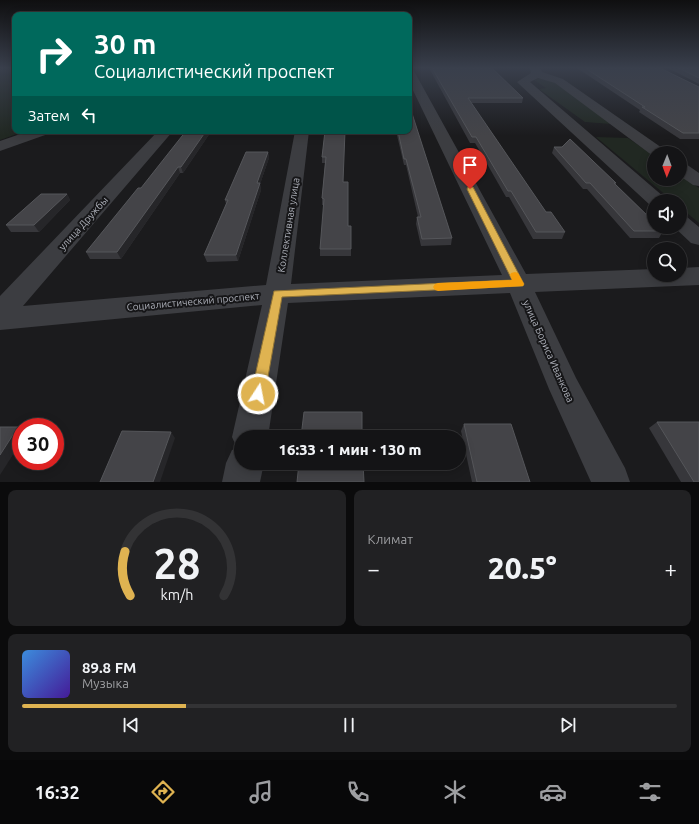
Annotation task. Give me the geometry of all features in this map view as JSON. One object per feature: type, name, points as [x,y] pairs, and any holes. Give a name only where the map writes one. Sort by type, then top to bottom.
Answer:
[{"type":"street","name":"улица Бориса Иванкова","points":[[419,90],[519,284],[565,388],[611,482]]},
{"type":"street","points":[[533,90],[649,194]]},
{"type":"street","points":[[571,90],[649,146]]},
{"type":"street","points":[[0,146],[34,134]]},
{"type":"street","name":"улица Дружбы","points":[[0,314],[163,134]]},
{"type":"street","name":"Коллективная улица","points":[[251,430],[277,294],[302,134]]},
{"type":"street","points":[[687,173],[699,181]]},
{"type":"street","points":[[687,228],[699,238]]},
{"type":"street","name":"Социалистический проспект","points":[[0,319],[277,294],[699,276]]},
{"type":"street","points":[[241,482],[244,470]]},
{"type":"shaded area","points":[[0,90],[12,90],[12,134],[17,134],[0,140]]},
{"type":"shaded area","points":[[541,90],[567,90],[611,124],[585,122]]},
{"type":"shaded area","points":[[596,137],[628,138],[647,151],[647,179]]},
{"type":"shaded area","points":[[687,180],[699,188],[699,223],[687,213],[687,194],[665,194],[655,186],[687,186]]},
{"type":"building","points":[[445,90],[515,90],[523,98],[468,98],[546,212],[551,212],[565,232],[536,232],[511,191],[508,191],[476,137],[472,137]]},
{"type":"building","points":[[620,90],[699,90],[699,133],[683,133],[642,107],[645,107]]},
{"type":"building","points":[[412,113],[452,238],[422,239],[417,217],[421,217],[406,159],[404,159],[399,134],[412,134]]},
{"type":"building","points":[[184,134],[204,134],[181,167],[178,167],[117,252],[86,252],[138,188],[141,188]]},
{"type":"building","points":[[325,134],[345,134],[343,182],[348,182],[348,226],[351,226],[351,249],[320,249],[324,199],[322,198],[326,157],[322,157]]},
{"type":"building","points":[[570,139],[616,183],[614,183],[647,215],[647,231],[634,231],[590,183],[586,183],[554,147],[562,147]]},
{"type":"building","points":[[246,152],[268,152],[257,183],[260,183],[236,255],[204,255],[228,200],[225,200]]},
{"type":"building","points":[[41,194],[67,194],[34,225],[6,225]]},
{"type":"building","points":[[304,412],[362,412],[362,430],[302,430]]},
{"type":"building","points":[[657,422],[699,422],[699,482],[694,482]]},
{"type":"building","points":[[464,424],[511,424],[530,482],[477,482]]},
{"type":"building","points":[[0,427],[12,427],[12,436],[0,455]]},
{"type":"building","points":[[122,431],[171,432],[153,482],[100,482]]},
{"type":"building","points":[[298,470],[363,470],[364,482],[297,482]]},
{"type":"slow traffic","points":[[438,287],[519,284],[515,275]]},
{"type":"route","points":[[258,394],[277,294],[519,284],[470,189]]}]
